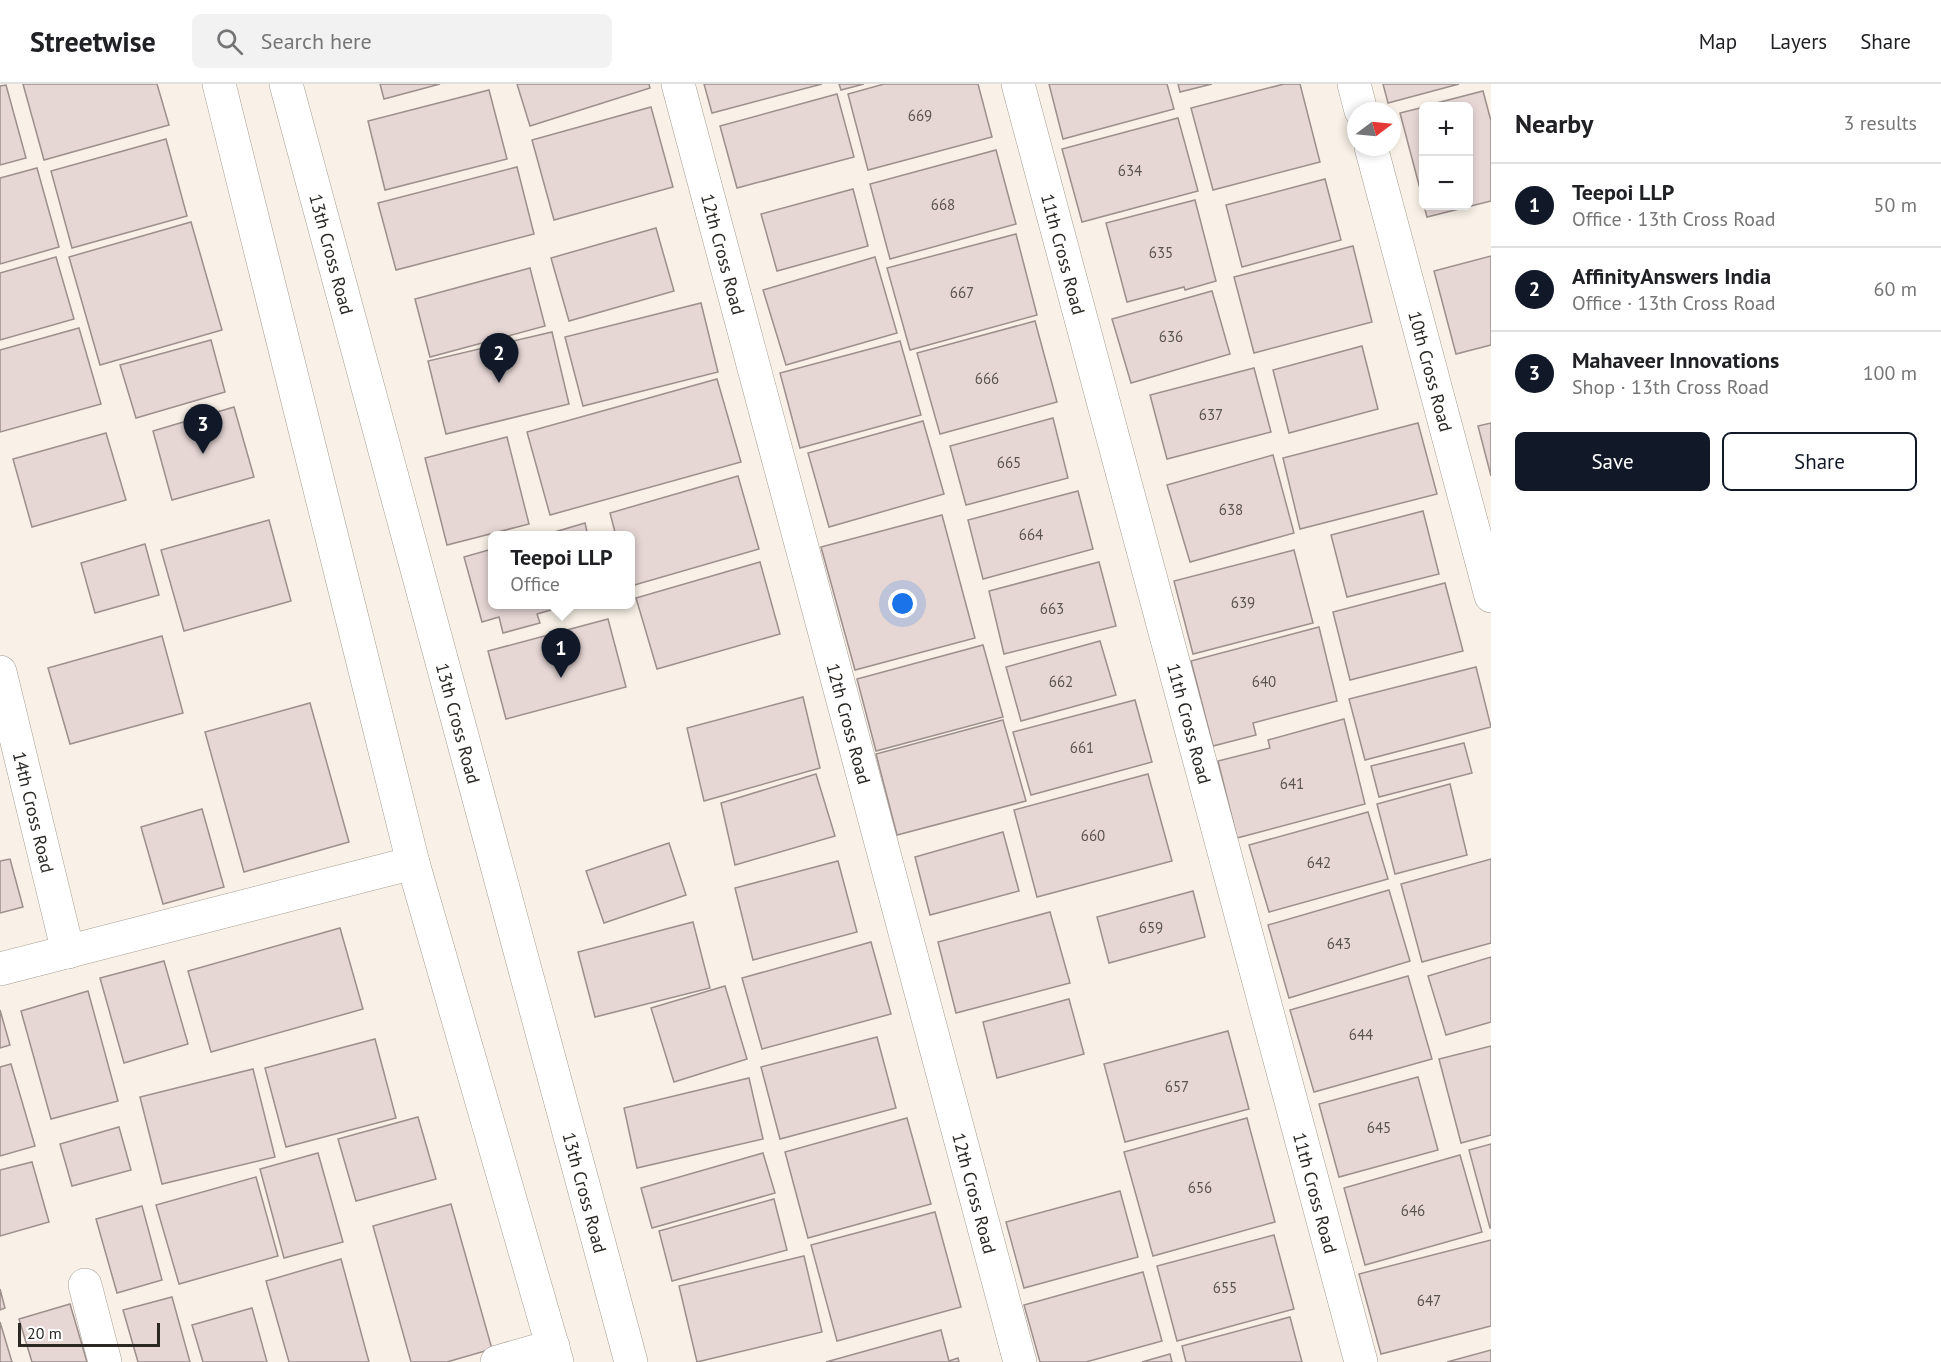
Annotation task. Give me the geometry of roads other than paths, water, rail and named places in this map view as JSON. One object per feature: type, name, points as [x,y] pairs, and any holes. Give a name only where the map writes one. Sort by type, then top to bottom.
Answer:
[{"type":"street","points":[[219,84],[413,863],[555,1354],[497,1362]]},
{"type":"street","name":"13th Cross Road","points":[[286,84],[632,1362]]},
{"type":"street","name":"12th Cross Road","points":[[678,84],[1020,1362]]},
{"type":"street","name":"11th Cross Road","points":[[1018,84],[1361,1362]]},
{"type":"street","points":[[1354,84],[1359,102]]},
{"type":"street","name":"10th Cross Road","points":[[1373,156],[1491,596]]},
{"type":"street","name":"14th Cross Road","points":[[0,672],[68,952]]},
{"type":"street","points":[[0,969],[413,863]]},
{"type":"street","points":[[86,1286],[105,1362]]},
{"type":"place","name":"AffinityAnswers India","points":[[499,383]]},
{"type":"place","name":"Mahaveer Innovations","points":[[203,454]]},
{"type":"place","name":"Teepoi LLP","points":[[561,678]]}]
